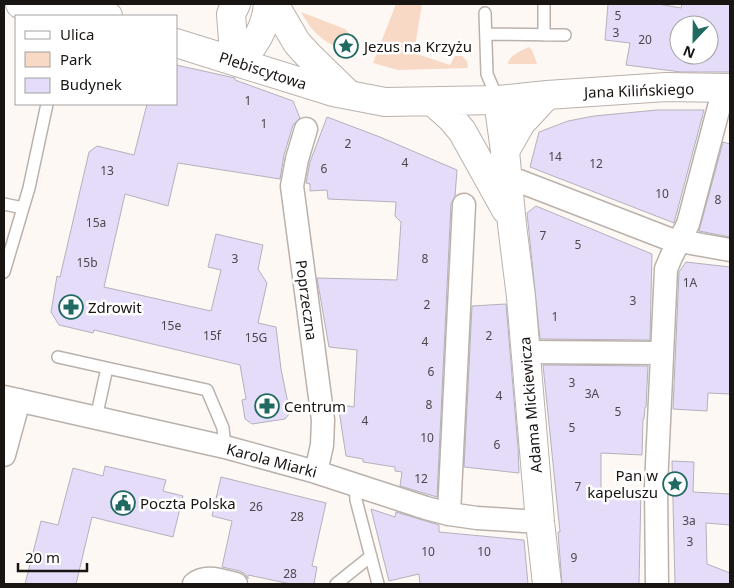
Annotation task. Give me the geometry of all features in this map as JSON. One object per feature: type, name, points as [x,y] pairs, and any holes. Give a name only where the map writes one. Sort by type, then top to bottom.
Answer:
[{"type":"street","points":[[20,4],[69,15]]},
{"type":"street","points":[[92,4],[107,15]]},
{"type":"street","points":[[240,62],[258,39],[263,28],[268,4]]},
{"type":"street","points":[[274,4],[297,43],[351,97]]},
{"type":"street","points":[[234,9],[233,40],[240,62]]},
{"type":"street","points":[[181,44],[218,26],[234,9]]},
{"type":"street","name":"Plebiscytowa","points":[[181,44],[351,97],[384,102],[434,102]]},
{"type":"street","name":"Jana Kilińskiego","points":[[434,102],[498,100],[666,87],[727,88]]},
{"type":"street","points":[[657,584],[656,486],[666,269],[688,224],[727,88]]},
{"type":"street","points":[[505,151],[522,123],[547,95]]},
{"type":"street","name":"Adama Mickiewicza","points":[[498,100],[521,297],[547,584]]},
{"type":"street","name":"Adama Mickiewicza","points":[[434,102],[451,118],[467,139],[504,206],[512,225]]},
{"type":"street","name":"Poprzeczna","points":[[306,129],[297,159],[292,186],[323,420],[322,445],[316,472]]},
{"type":"street","points":[[518,181],[658,236],[679,242],[730,250]]},
{"type":"street","points":[[449,514],[464,205]]},
{"type":"street","points":[[526,352],[662,353]]},
{"type":"street","points":[[4,455],[11,399]]},
{"type":"street","name":"Karola Miarki","points":[[11,399],[225,447],[316,472],[449,514],[540,522]]},
{"type":"street","points":[[194,584],[204,579],[236,584]]},
{"type":"lane","points":[[544,4],[544,34]]},
{"type":"lane","points":[[486,13],[487,74],[498,100]]},
{"type":"lane","points":[[486,34],[565,35]]},
{"type":"lane","points":[[4,272],[23,208],[48,105]]},
{"type":"lane","points":[[4,204],[23,208]]},
{"type":"lane","points":[[58,357],[207,390],[223,428],[225,447]]},
{"type":"lane","points":[[96,418],[107,368]]},
{"type":"lane","points":[[355,484],[356,500],[378,584]]},
{"type":"lane","points":[[336,584],[371,556]]},
{"type":"green space","points":[[396,4],[422,4],[414,53],[450,65],[455,56],[462,56],[467,61],[468,68],[398,70],[373,63]]},
{"type":"green space","points":[[301,12],[345,29],[352,40],[351,54],[334,46],[316,33]]},
{"type":"green space","points":[[529,47],[537,64],[508,64],[513,56]]},
{"type":"building","points":[[608,4],[658,4],[681,8],[682,4],[730,4],[730,72],[681,72],[626,65],[630,43],[605,40]]},
{"type":"building","points":[[178,65],[235,78],[235,80],[293,101],[300,118],[293,125],[284,155],[280,179],[178,163],[168,206],[125,194],[104,287],[211,311],[221,270],[208,267],[216,234],[263,245],[258,269],[267,283],[258,323],[276,327],[281,369],[290,413],[285,419],[252,424],[245,419],[242,400],[246,399],[240,365],[94,330],[93,333],[59,325],[51,312],[57,276],[60,277],[89,152],[97,146],[134,155],[147,105],[178,105]]},
{"type":"building","points":[[657,110],[704,110],[674,223],[530,167],[539,132],[568,121],[594,116]]},
{"type":"building","points":[[327,117],[457,170],[455,196],[451,204],[437,497],[400,486],[402,472],[395,471],[395,467],[363,462],[363,459],[346,456],[338,404],[354,407],[357,350],[329,347],[317,278],[397,280],[401,222],[395,216],[396,202],[328,199],[327,190],[310,191],[310,184],[306,183],[310,162]]},
{"type":"building","points":[[723,142],[730,144],[730,237],[699,231]]},
{"type":"building","points":[[536,206],[652,254],[650,340],[540,339],[527,213]]},
{"type":"building","points":[[686,262],[730,267],[730,394],[708,393],[707,411],[673,409],[679,272]]},
{"type":"building","points":[[506,304],[519,473],[464,467],[472,306]]},
{"type":"building","points":[[543,365],[648,366],[642,455],[601,453],[601,491],[641,491],[639,584],[562,584],[558,532],[560,532]]},
{"type":"building","points":[[672,461],[694,462],[693,492],[730,494],[730,525],[706,523],[707,564],[730,573],[730,584],[675,584]]},
{"type":"building","name":"Poczta Polska","points":[[105,466],[166,480],[163,491],[183,496],[173,537],[92,517],[76,584],[25,584],[41,521],[58,525],[73,468],[103,476]]},
{"type":"building","points":[[221,477],[326,503],[312,566],[317,567],[314,584],[291,584],[248,575],[248,579],[240,571],[222,567],[232,521],[212,516]]},
{"type":"building","points":[[371,509],[395,517],[396,512],[439,525],[439,532],[524,540],[528,584],[420,584],[419,574],[389,581]]},
{"type":"place","name":"Jezus na Krzyżu","points":[[346,46]]},
{"type":"place","name":"Zdrowit","points":[[71,307]]},
{"type":"place","name":"Centrum","points":[[267,406]]},
{"type":"place","name":"Pan w kapeluszu","points":[[675,484]]},
{"type":"place","name":"Poczta Polska","points":[[123,503]]}]
